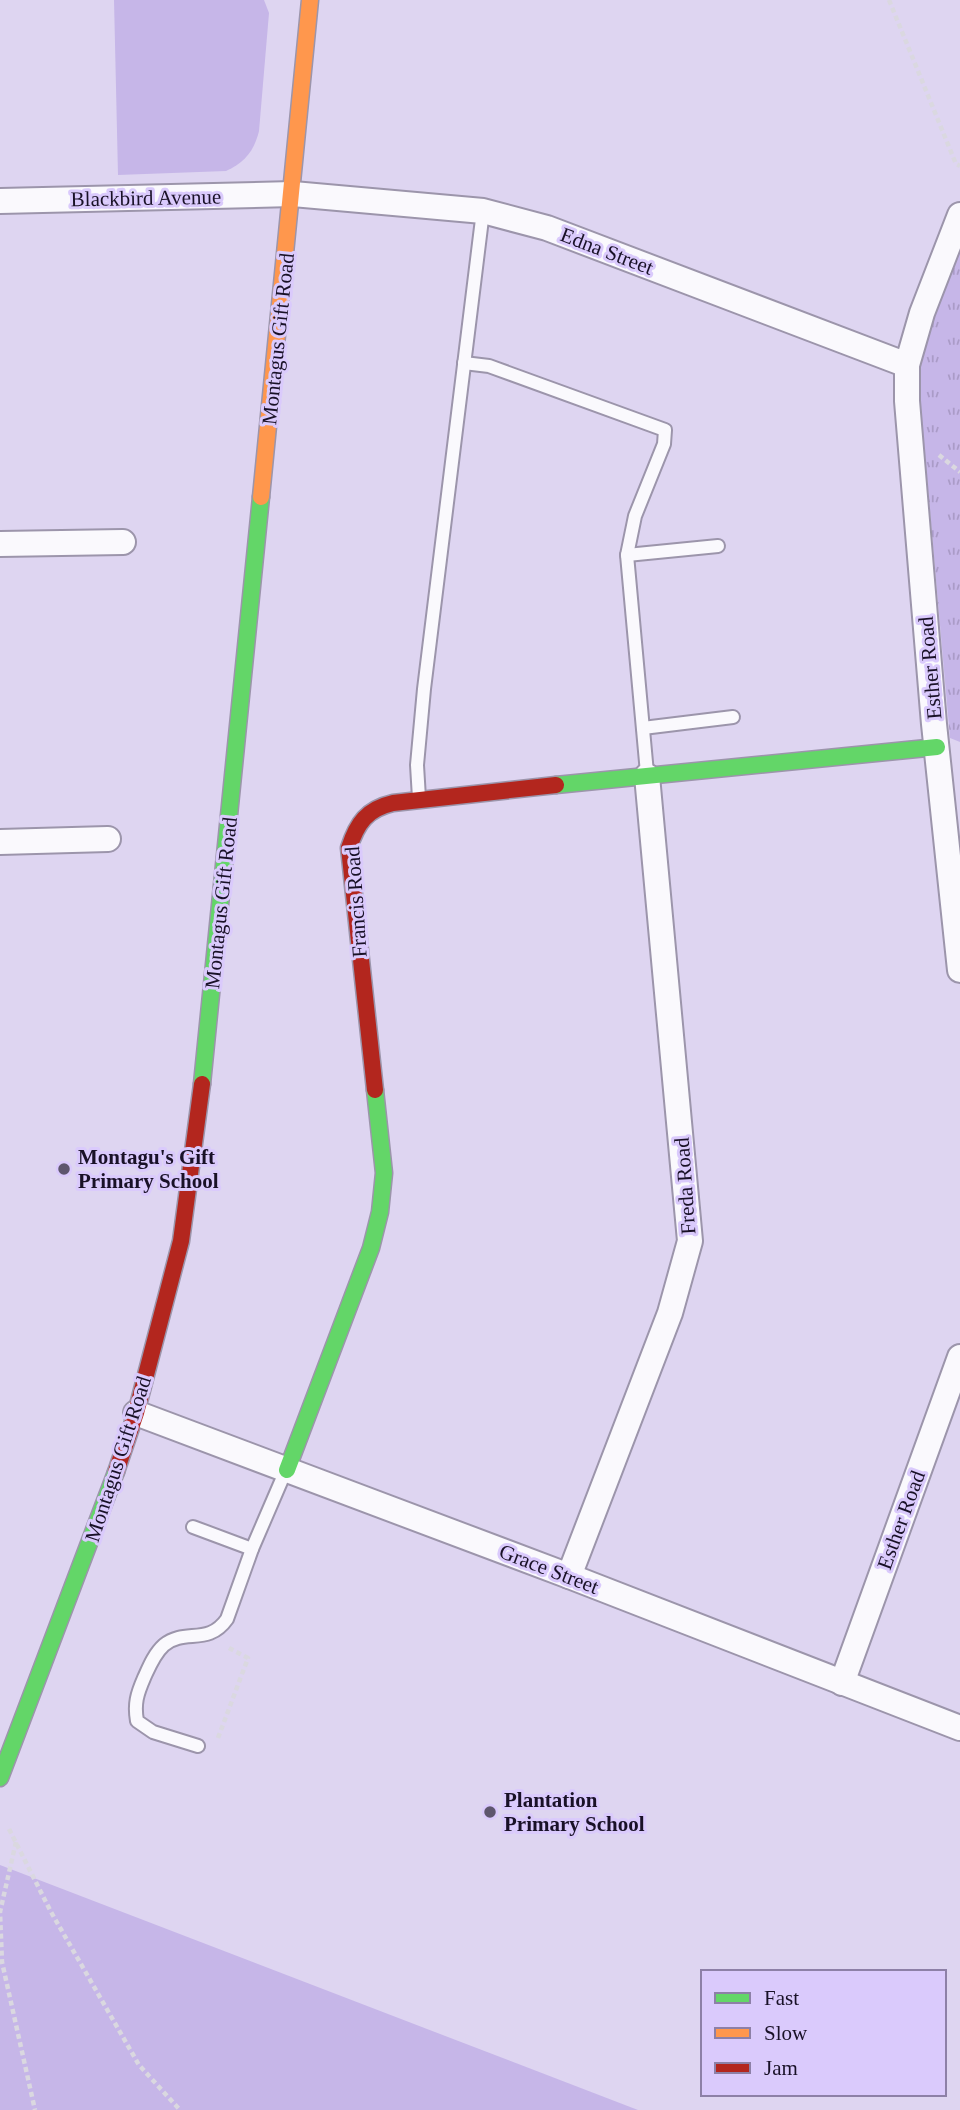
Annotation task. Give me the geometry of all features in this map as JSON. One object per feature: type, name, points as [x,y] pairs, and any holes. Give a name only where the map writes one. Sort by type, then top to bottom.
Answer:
[{"type":"street","name":"Montagus Gift Road","points":[[0,1778],[101,1516],[136,1413],[175,1271],[192,1167],[293,194],[310,0]]},
{"type":"street","name":"Blackbird Avenue","points":[[0,201],[293,194]]},
{"type":"street","name":"Edna Street","points":[[293,194],[483,211],[547,228],[907,365]]},
{"type":"street","name":"Esther Road","points":[[960,215],[922,313],[907,365],[907,401],[937,747],[960,970]]},
{"type":"street","points":[[0,544],[123,542]]},
{"type":"street","name":"Francis Road","points":[[287,1470],[371,1248],[380,1212],[384,1173],[349,848],[353,829],[362,816],[377,805],[419,799],[937,747]]},
{"type":"street","name":"Freda Road","points":[[569,1576],[670,1313],[690,1241],[648,776]]},
{"type":"street","points":[[0,842],[108,839]]},
{"type":"street","name":"Esther Road","points":[[842,1683],[960,1357]]},
{"type":"street","name":"Grace Street","points":[[136,1413],[569,1576],[960,1728]]},
{"type":"lane","points":[[419,799],[417,765],[424,689],[483,211]]},
{"type":"lane","points":[[464,363],[489,366],[665,430],[664,444],[635,516],[626,555],[648,776]]},
{"type":"lane","points":[[626,555],[718,546]]},
{"type":"lane","points":[[643,727],[733,717]]},
{"type":"lane","points":[[198,1746],[153,1732],[137,1721],[135,1697],[154,1657],[165,1644],[177,1639],[207,1636],[220,1629],[227,1619],[252,1549],[287,1470]]},
{"type":"lane","points":[[193,1527],[252,1549]]},
{"type":"path","points":[[889,0],[956,164],[960,166]]},
{"type":"path","points":[[198,1746],[216,1745],[248,1658],[207,1636]]},
{"type":"path","points":[[9,1829],[51,1912],[139,2065],[180,2110]]},
{"type":"path","points":[[16,1841],[0,1912],[2,1962],[35,2110]]},
{"type":"green space","points":[[114,0],[264,0],[269,13],[259,131],[248,155],[238,164],[226,171],[118,175]]},
{"type":"green space","points":[[960,249],[960,742],[950,738],[918,377],[922,350]]},
{"type":"green space","points":[[0,1865],[638,2110],[0,2110]]},
{"type":"traffic: fast","points":[[202,1084],[261,497]]},
{"type":"traffic: fast","points":[[556,785],[937,747]]},
{"type":"traffic: fast","points":[[287,1470],[371,1248],[380,1212],[384,1173],[375,1090]]},
{"type":"traffic: fast","points":[[0,1778],[116,1472]]},
{"type":"traffic: slow","points":[[261,497],[310,0]]},
{"type":"traffic: jam","points":[[375,1090],[349,848],[360,824],[376,809],[393,803],[556,785]]},
{"type":"traffic: jam","points":[[116,1472],[136,1413],[181,1241],[202,1084]]},
{"type":"place","name":"Montagu's Gift Primary School","points":[[64,1169]]},
{"type":"place","name":"Plantation Primary School","points":[[490,1812]]}]
